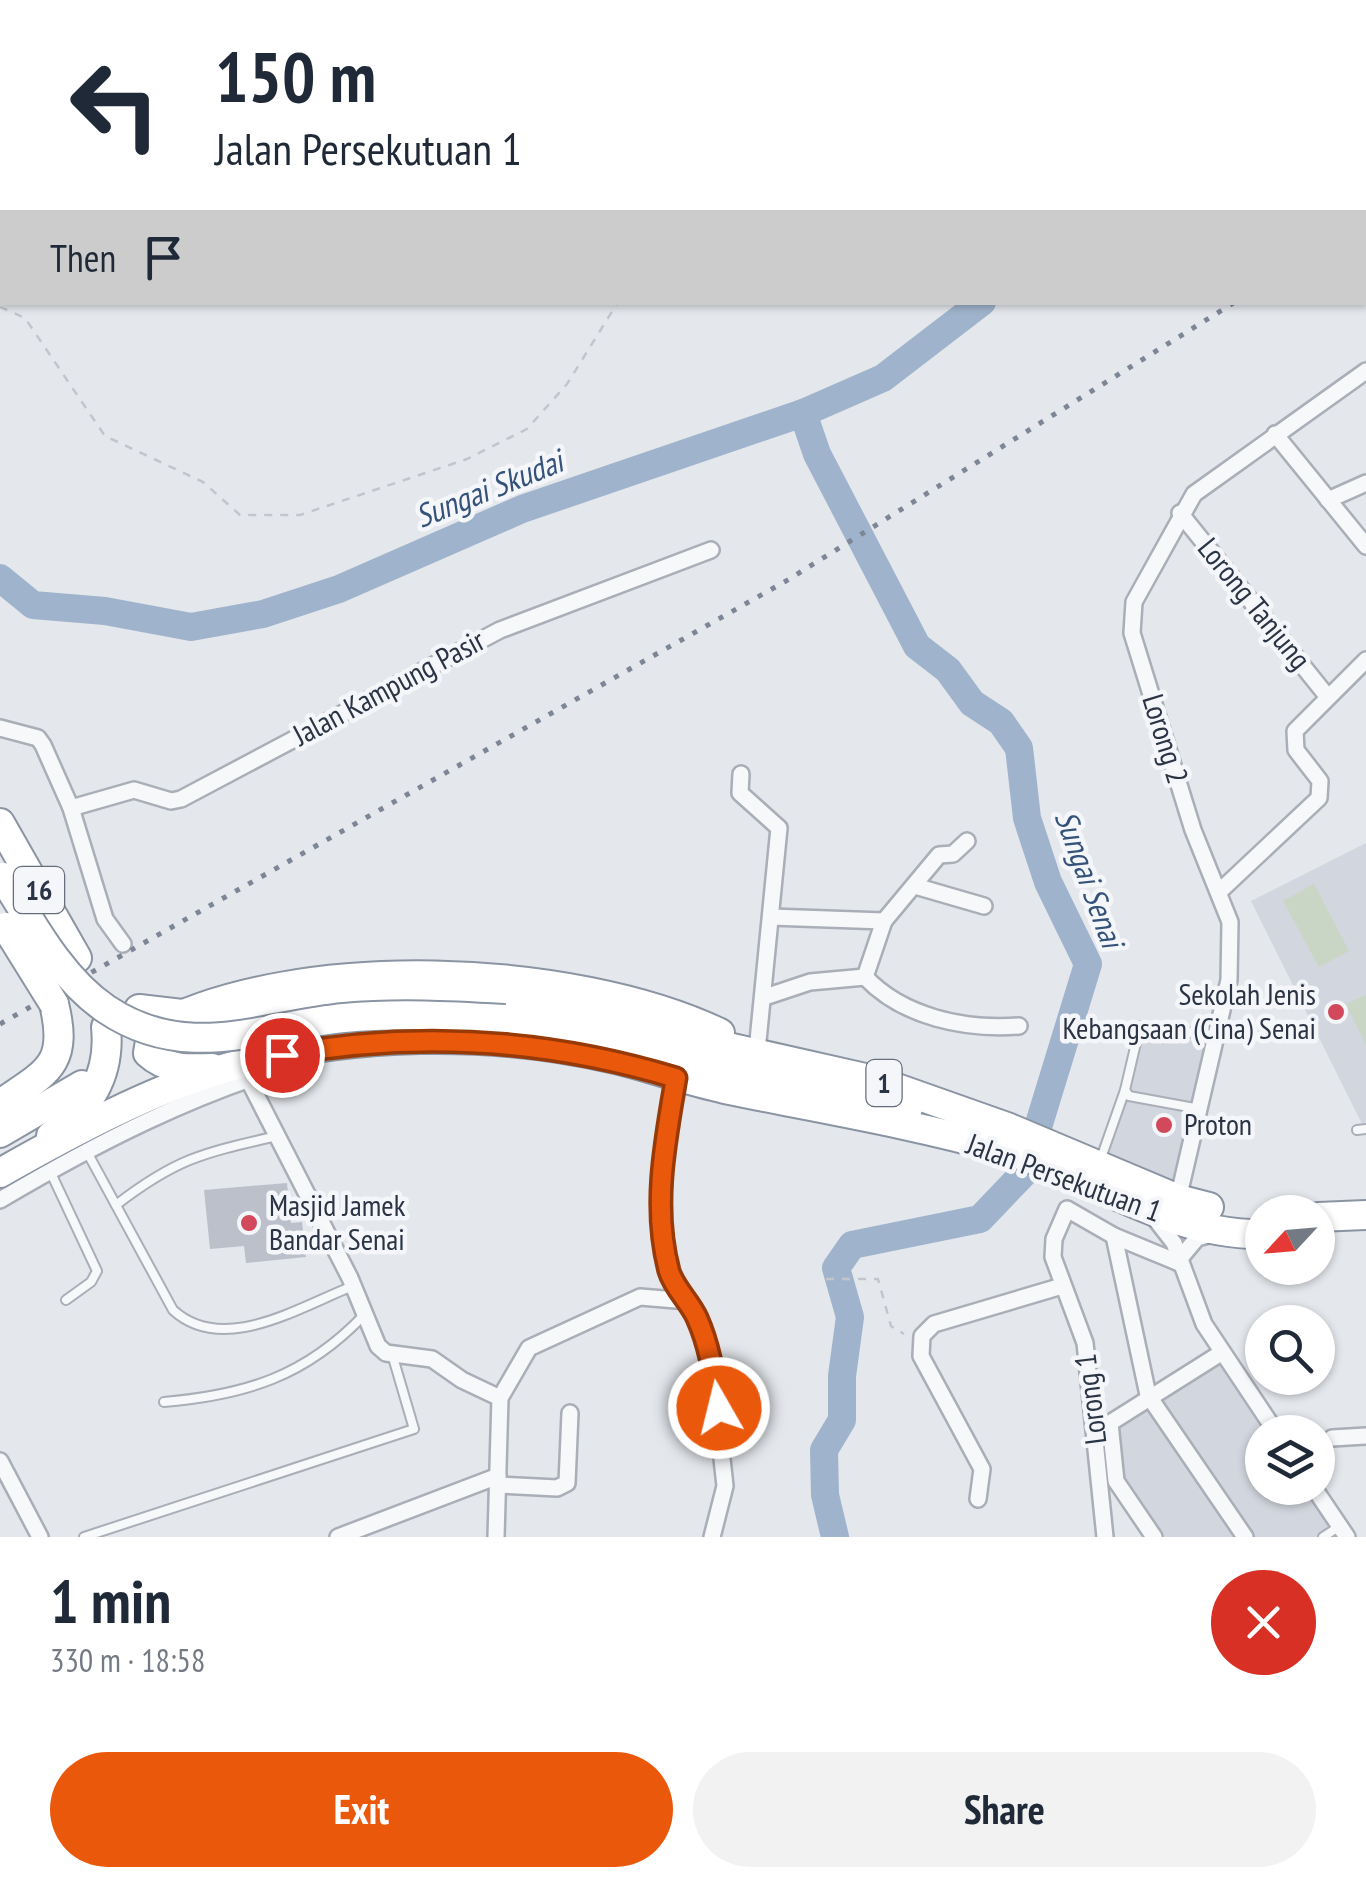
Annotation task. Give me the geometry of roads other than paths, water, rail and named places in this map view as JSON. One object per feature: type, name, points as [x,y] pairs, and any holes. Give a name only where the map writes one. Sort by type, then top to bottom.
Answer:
[{"type":"highway","name":"16","points":[[0,822],[77,958]]},
{"type":"highway","points":[[1,875],[81,987],[107,1010],[162,1031],[219,1041],[341,1018],[414,1014],[505,1019],[943,1115],[1004,1138]]},
{"type":"highway","points":[[0,1104],[52,1066],[59,1053],[61,1034],[54,1004],[3,922]]},
{"type":"highway","points":[[77,958],[106,992],[139,1009],[190,1022]]},
{"type":"highway","points":[[5,1170],[74,1118],[92,1098],[108,1050],[106,1027],[77,958]]},
{"type":"highway","name":"Jalan Persekutuan 1","points":[[190,1022],[352,999],[459,995],[546,1006],[874,1080],[1004,1138],[1178,1199],[1245,1214]]},
{"type":"highway","points":[[190,1022],[152,1029],[148,1053],[170,1066],[236,1074]]},
{"type":"highway","name":"Jalan Persekutuan 1","points":[[5,1170],[164,1092],[324,1047],[366,1043],[505,1044],[614,1059],[676,1078],[1004,1138]]},
{"type":"highway","points":[[0,1133],[82,1085]]},
{"type":"highway","name":"Jalan Persekutuan 1","points":[[1077,1164],[1148,1210],[1245,1232]]},
{"type":"highway","points":[[1335,1217],[1366,1215]]},
{"type":"highway","points":[[1335,1232],[1366,1232]]},
{"type":"street","name":"Lorong 2","points":[[1178,1199],[1229,980],[1230,922],[1192,830],[1132,633],[1134,602],[1180,513],[1194,494],[1366,371]]},
{"type":"street","points":[[1275,434],[1366,546]]},
{"type":"street","points":[[1328,500],[1366,484]]},
{"type":"street","name":"Lorong Tanjung","points":[[1180,513],[1328,696]]},
{"type":"street","name":"Jalan Kampung Pasir","points":[[70,808],[134,790],[171,801],[181,799],[500,630],[710,550]]},
{"type":"street","points":[[1220,891],[1319,798],[1320,781],[1296,750],[1295,731],[1366,660]]},
{"type":"street","points":[[0,728],[38,738],[70,808],[105,920],[123,944]]},
{"type":"street","points":[[741,774],[740,793],[779,828],[758,1051]]},
{"type":"street","points":[[864,976],[884,921],[938,854],[953,854],[967,842]]},
{"type":"street","points":[[916,886],[984,906]]},
{"type":"street","points":[[771,917],[884,921]]},
{"type":"street","points":[[764,997],[810,982],[864,976]]},
{"type":"street","points":[[864,976],[881,994],[928,1016],[976,1028],[1019,1026]]},
{"type":"street","points":[[0,1200],[86,1150],[195,1100],[236,1074],[277,1136],[354,1286],[378,1346],[392,1354],[432,1359],[462,1380],[500,1398]]},
{"type":"street","points":[[676,1078],[660,1173],[662,1212],[670,1277],[688,1301],[710,1350],[719,1408],[726,1486],[712,1537]]},
{"type":"street","name":"Lorong 1","points":[[1105,1537],[1086,1343],[1062,1286],[1054,1257],[1054,1239],[1067,1209],[1114,1236]]},
{"type":"street","points":[[1148,1210],[1168,1231],[1177,1262],[1221,1353],[1264,1415]]},
{"type":"street","points":[[1177,1262],[1197,1238],[1223,1230]]},
{"type":"street","points":[[1114,1236],[1177,1262]]},
{"type":"street","points":[[1114,1236],[1148,1396],[1245,1537]]},
{"type":"street","points":[[978,1499],[982,1469],[922,1356],[922,1336],[934,1324],[1062,1286]]},
{"type":"street","points":[[496,1537],[500,1398],[529,1348],[640,1298],[688,1301]]},
{"type":"street","points":[[1154,1537],[1116,1481],[1110,1423],[1221,1353]]},
{"type":"street","points":[[338,1537],[498,1481],[557,1488],[566,1483],[570,1413]]},
{"type":"street","points":[[1335,1438],[1366,1436]]},
{"type":"street","points":[[0,1461],[40,1537]]},
{"type":"street","points":[[1326,1505],[1344,1531]]},
{"type":"lane","points":[[1077,1164],[1125,1090],[1140,1026],[1218,1036]]},
{"type":"lane","points":[[1125,1090],[1129,1096],[1200,1109]]},
{"type":"lane","points":[[116,1204],[163,1169],[192,1156],[277,1136]]},
{"type":"lane","points":[[86,1150],[172,1310],[188,1325],[210,1332],[247,1327],[354,1286]]},
{"type":"lane","points":[[50,1171],[97,1271],[91,1282],[66,1300]]},
{"type":"lane","points":[[164,1402],[225,1397],[302,1368],[336,1344],[364,1315]]},
{"type":"lane","points":[[84,1537],[414,1429],[392,1354]]},
{"type":"lane","points":[[1323,1537],[1344,1531]]},
{"type":"waterway","name":"Sungai Skudai","points":[[0,578],[33,605],[105,611],[191,627],[263,614],[339,589],[522,509],[803,413],[883,378],[978,305]]},
{"type":"waterway","name":"Sungai Senai","points":[[803,413],[817,454],[917,646],[948,670],[972,703],[1001,722],[1019,748],[1027,818],[1048,882],[1088,964],[1024,1173],[980,1219],[852,1245],[836,1268],[850,1317],[842,1376],[842,1420],[824,1450],[825,1495],[835,1537]]},
{"type":"railway","points":[[0,1024],[786,581],[1230,305]]},
{"type":"place","name":"Sekolah Jenis Kebangsaan (Cina) Senai","points":[[1336,1012]]},
{"type":"place","name":"Proton","points":[[1164,1125]]},
{"type":"place","name":"Masjid Jamek Bandar Senai","points":[[249,1223]]}]
